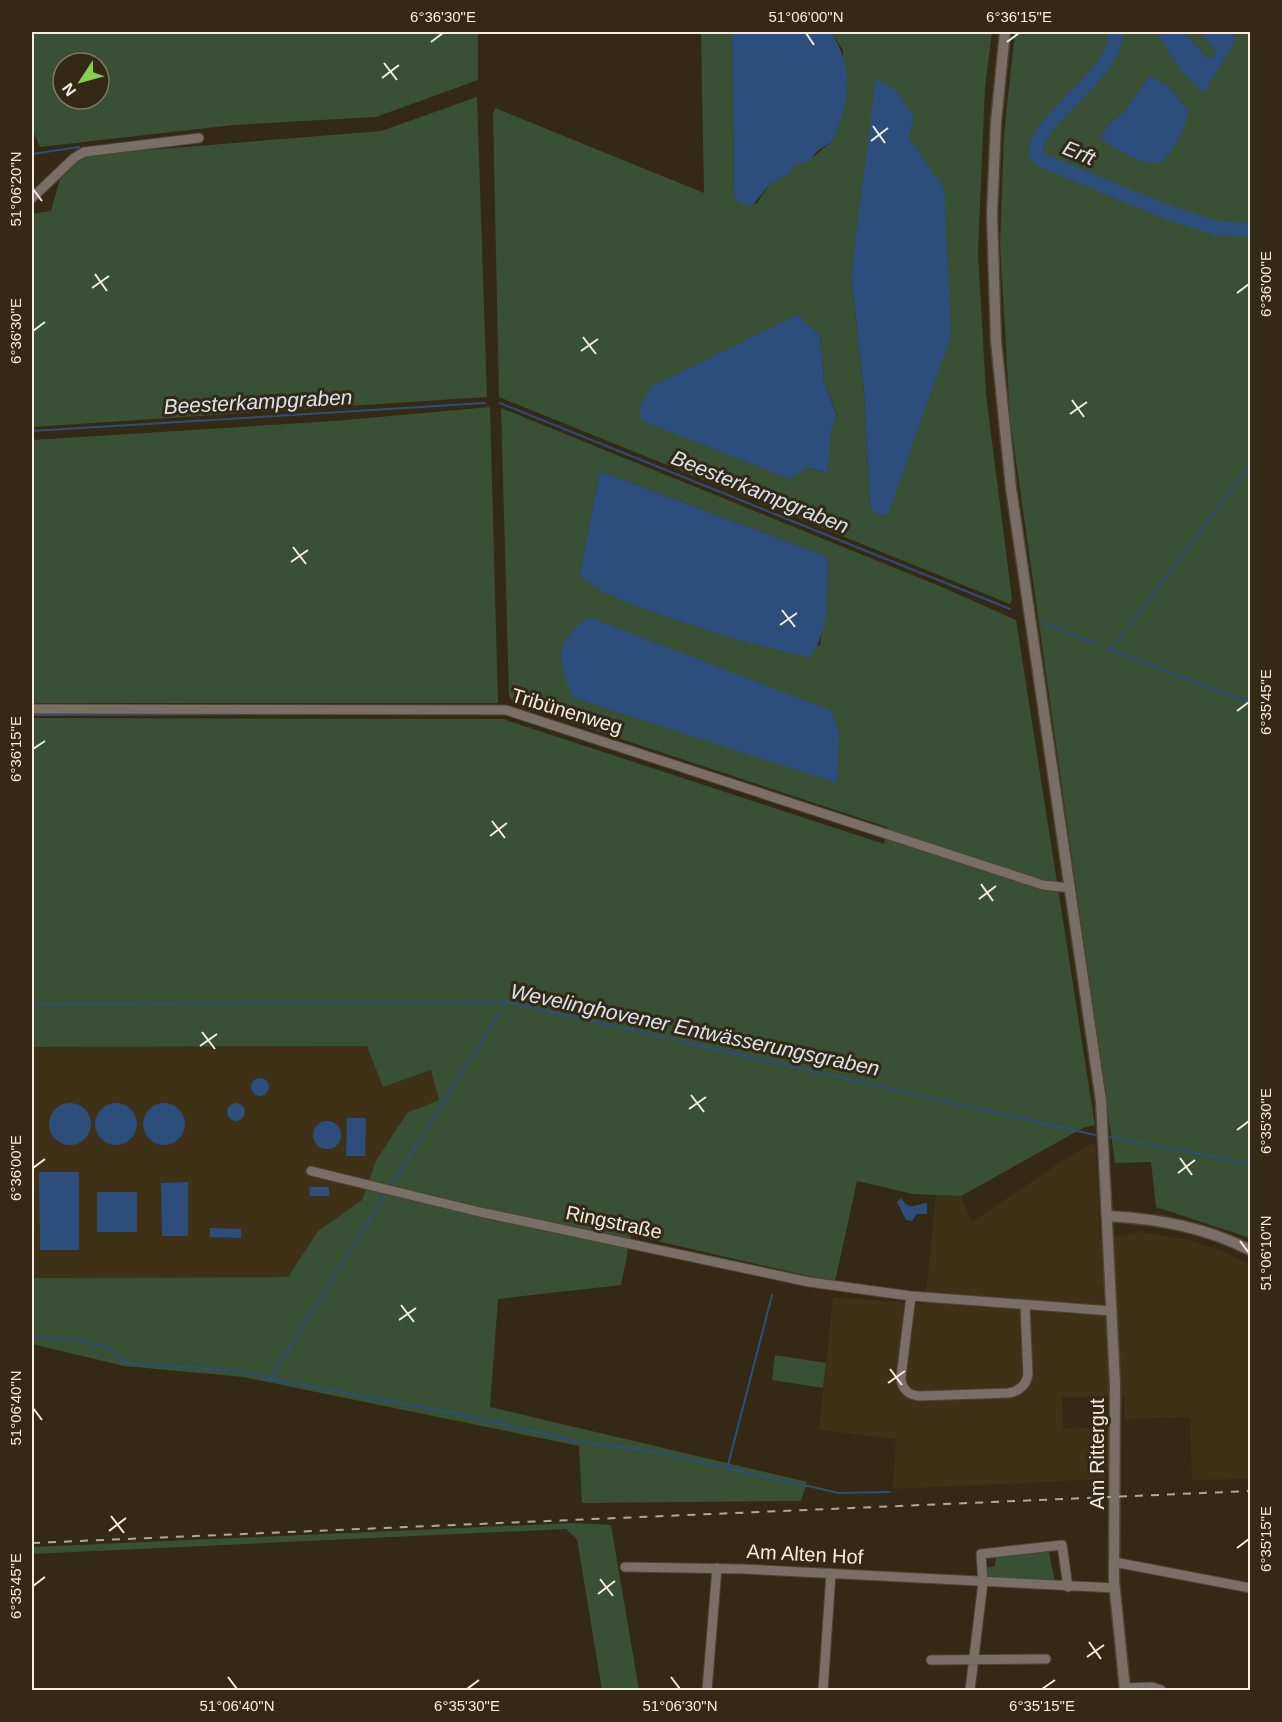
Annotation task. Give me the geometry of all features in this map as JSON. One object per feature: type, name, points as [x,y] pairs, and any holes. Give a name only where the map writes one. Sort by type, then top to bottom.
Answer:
[{"type":"street","name":"Am Rittergut","points":[[1005,32],[996,122],[992,214],[998,378],[1020,551],[1100,1091],[1108,1216],[1116,1430],[1114,1588],[1124,1689]]},
{"type":"street","points":[[32,198],[74,158],[84,152],[199,138]]},
{"type":"street","name":"Tribünenweg","points":[[32,709],[506,710],[1043,885],[1070,888]]},
{"type":"street","name":"Ringstraße","points":[[310,1171],[480,1212],[809,1282],[912,1296],[1112,1311]]},
{"type":"street","points":[[1108,1216],[1184,1224],[1251,1250]]},
{"type":"street","points":[[912,1296],[901,1377],[906,1391],[916,1396],[1009,1393],[1022,1387],[1028,1375],[1025,1306]]},
{"type":"street","points":[[970,1690],[983,1582],[981,1554],[1062,1545],[1068,1587]]},
{"type":"street","points":[[1114,1562],[1251,1588]]},
{"type":"street","name":"Am Alten Hof","points":[[625,1567],[717,1568],[1114,1588]]},
{"type":"street","points":[[707,1690],[717,1568]]},
{"type":"street","points":[[824,1690],[831,1573]]},
{"type":"street","points":[[931,1660],[1046,1659]]},
{"type":"street","points":[[1124,1689],[1152,1687],[1161,1690]]},
{"type":"shaded area","points":[[368,1046],[383,1087],[431,1070],[439,1100],[376,1161],[362,1200],[318,1231],[288,1277],[32,1278],[32,1047]]},
{"type":"shaded area","points":[[1095,1142],[1100,1240],[1140,1232],[1190,1240],[1224,1252],[1250,1265],[1250,1479],[1192,1480],[1190,1417],[1125,1419],[1125,1397],[1062,1397],[1063,1429],[1108,1427],[1109,1471],[1105,1471],[1106,1479],[893,1489],[896,1439],[819,1430],[833,1297],[925,1304],[936,1195],[961,1196],[972,1222],[1068,1157]]},
{"type":"green space","points":[[32,32],[478,32],[478,80],[376,117],[234,125],[40,147],[32,129]]},
{"type":"green space","points":[[701,32],[732,32],[734,194],[756,204],[770,184],[789,174],[795,163],[811,159],[833,141],[838,126],[843,50],[831,32],[992,32],[985,87],[978,252],[986,394],[1012,599],[1010,604],[499,397],[493,113],[495,108],[704,193]],"holes":[[[914,116],[909,138],[947,276],[951,335],[927,400],[870,508],[864,391],[851,275],[861,208]],[[820,335],[824,382],[837,416],[831,431],[826,473],[806,467]]]},
{"type":"green space","points":[[1015,32],[1156,32],[1201,92],[1235,34],[1233,32],[1250,34],[1250,1238],[1156,1207],[1151,1162],[1115,1163],[1010,418],[1000,245],[1004,133]],"holes":[[[1150,77],[1171,88],[1188,111],[1136,159],[1101,138],[1106,127],[1125,110]]]},
{"type":"green space","points":[[1183,32],[1200,32],[1216,52],[1213,58],[1208,58]]},
{"type":"green space","points":[[477,97],[487,397],[32,427],[32,214],[51,211],[60,179],[85,155],[381,131]]},
{"type":"green space","points":[[490,407],[498,703],[32,703],[32,440],[334,421]]},
{"type":"green space","points":[[501,408],[942,587],[1016,620],[1095,1125],[1083,1128],[961,1196],[913,1194],[857,1181],[835,1282],[631,1235],[621,1285],[498,1299],[490,1407],[807,1482],[801,1501],[582,1503],[579,1446],[243,1377],[124,1366],[32,1344],[32,1278],[288,1277],[318,1231],[362,1200],[376,1161],[407,1113],[439,1100],[431,1070],[383,1087],[367,1046],[32,1047],[32,718],[503,719],[884,844],[887,827],[515,704],[509,696]],"holes":[[[600,471],[828,557],[827,592],[820,646],[581,576]]]},
{"type":"green space","points":[[775,1355],[826,1363],[823,1388],[772,1380]]},
{"type":"green space","points":[[575,1523],[611,1525],[639,1690],[602,1690],[577,1539],[566,1529],[32,1554],[32,1547]]},
{"type":"green space","points":[[1048,1548],[1055,1582],[986,1578],[984,1568],[995,1566],[996,1555]]},
{"type":"water","points":[[732,32],[831,32],[844,59],[846,73],[846,99],[833,141],[817,151],[810,161],[795,164],[789,174],[770,184],[751,207],[737,201],[734,194]]},
{"type":"water","points":[[1156,32],[1183,32],[1208,58],[1213,58],[1216,52],[1200,32],[1233,32],[1236,39],[1205,91],[1201,92],[1182,72]]},
{"type":"water","points":[[1150,76],[1171,88],[1188,111],[1182,132],[1175,144],[1163,162],[1154,163],[1122,152],[1100,138],[1106,127],[1125,110]]},
{"type":"water","points":[[876,79],[895,89],[914,116],[909,138],[944,188],[951,336],[888,514],[878,515],[870,508],[864,391],[851,275]]},
{"type":"water","points":[[797,315],[820,335],[824,382],[837,417],[831,431],[827,473],[806,467],[790,479],[641,420],[640,405],[652,386]]},
{"type":"water","points":[[600,471],[828,557],[824,623],[821,636],[810,657],[703,629],[645,609],[600,590],[580,576]]},
{"type":"water","points":[[589,617],[832,711],[839,734],[837,783],[572,697],[564,672],[562,652],[569,634]]},
{"type":"water","points":[[260,1078],[266,1081],[269,1087],[266,1093],[260,1096],[254,1093],[251,1087],[254,1081]]},
{"type":"water","points":[[70,1103],[85,1109],[91,1124],[85,1139],[70,1145],[55,1139],[49,1124],[55,1109]]},
{"type":"water","points":[[116,1103],[131,1109],[137,1124],[131,1139],[116,1145],[101,1139],[95,1124],[101,1109]]},
{"type":"water","points":[[164,1103],[179,1109],[185,1124],[179,1139],[164,1145],[149,1139],[143,1124],[149,1109]]},
{"type":"water","points":[[236,1103],[242,1106],[245,1112],[242,1118],[236,1121],[230,1118],[227,1112],[230,1106]]},
{"type":"water","points":[[347,1118],[366,1118],[365,1156],[346,1156]]},
{"type":"water","points":[[327,1121],[337,1125],[341,1135],[337,1145],[327,1149],[317,1145],[313,1135],[317,1125]]},
{"type":"water","points":[[39,1172],[79,1172],[79,1250],[40,1250]]},
{"type":"water","points":[[188,1182],[188,1236],[162,1236],[161,1183]]},
{"type":"water","points":[[309,1187],[329,1187],[329,1196],[310,1196]]},
{"type":"water","points":[[97,1192],[137,1192],[137,1232],[97,1232]]},
{"type":"water","points":[[901,1198],[910,1206],[927,1203],[927,1214],[917,1214],[912,1221],[906,1220],[897,1202]]},
{"type":"water","points":[[210,1228],[241,1229],[241,1238],[210,1237]]},
{"type":"waterway","name":"Erft","points":[[1116,32],[1112,49],[1103,66],[1047,127],[1038,141],[1036,154],[1041,160],[1167,212],[1216,228],[1250,230]]},
{"type":"waterway","points":[[32,154],[79,147]]},
{"type":"waterway","name":"Beesterkampgraben","points":[[32,431],[485,403]]},
{"type":"waterway","name":"Beesterkampgraben","points":[[500,403],[1010,609]]},
{"type":"waterway","points":[[1111,650],[1250,465]]},
{"type":"waterway","name":"Beesterkampgraben","points":[[1043,623],[1097,644]]},
{"type":"waterway","name":"Beesterkampgraben","points":[[1106,648],[1250,703]]},
{"type":"waterway","points":[[32,715],[367,714]]},
{"type":"waterway","name":"Wevelinghovener Entwässerungsgraben","points":[[32,1004],[507,1002],[1095,1135]]},
{"type":"waterway","name":"Wevelinghovener Entwässerungsgraben","points":[[503,1008],[507,1002]]},
{"type":"waterway","points":[[390,1187],[499,1014]]},
{"type":"waterway","name":"Wevelinghovener Entwässerungsgraben","points":[[1110,1137],[1250,1164]]},
{"type":"waterway","points":[[32,1337],[72,1339],[108,1347],[126,1363],[242,1371],[270,1379],[385,1195]]},
{"type":"waterway","points":[[727,1469],[772,1295]]},
{"type":"waterway","points":[[270,1379],[464,1415],[574,1441],[651,1451],[839,1493],[890,1492]]},
{"type":"railway","points":[[32,1543],[1250,1491]]}]
